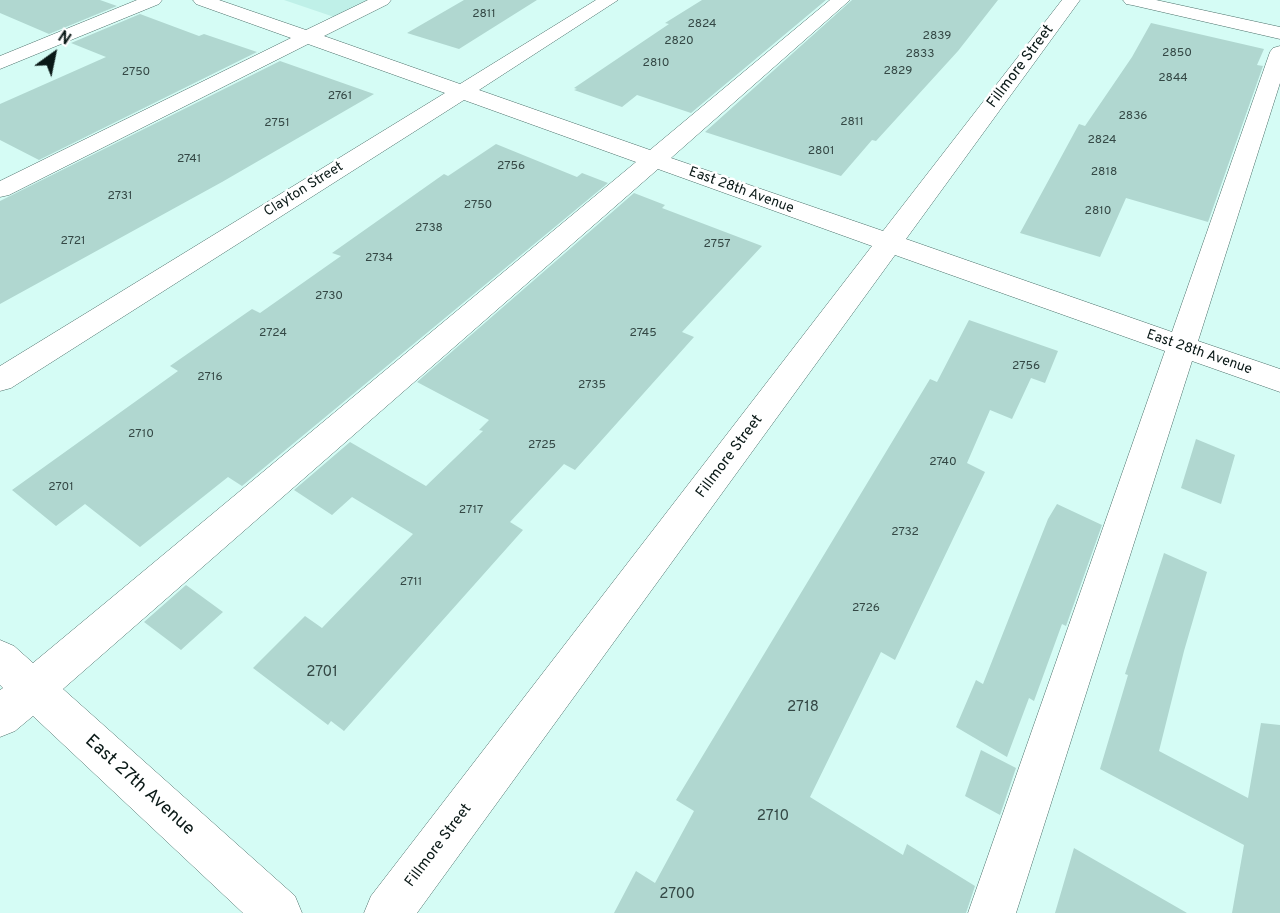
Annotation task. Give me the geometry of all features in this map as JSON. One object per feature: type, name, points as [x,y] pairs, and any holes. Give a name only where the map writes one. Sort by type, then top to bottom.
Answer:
[{"type":"street","points":[[0,63],[153,0]]},
{"type":"street","name":"East 28th Avenue","points":[[202,0],[1280,381]]},
{"type":"street","points":[[0,190],[382,0]]},
{"type":"street","name":"Clayton Street","points":[[0,380],[609,0]]},
{"type":"street","points":[[0,717],[841,0]]},
{"type":"street","name":"Fillmore Street","points":[[388,913],[1071,0]]},
{"type":"street","points":[[1132,0],[1280,33]]},
{"type":"street","points":[[992,913],[1280,52]]},
{"type":"street","name":"East 27th Avenue","points":[[0,659],[278,913]]},
{"type":"shaded area","points":[[284,0],[382,0],[343,20]]},
{"type":"building","points":[[0,0],[100,0],[117,6],[49,34],[0,13]]},
{"type":"building","points":[[464,0],[537,0],[459,49],[407,33]]},
{"type":"building","points":[[702,0],[826,0],[691,113],[637,95],[622,107],[574,90],[669,24],[665,23]]},
{"type":"building","points":[[852,0],[998,0],[958,51],[876,141],[872,140],[841,176],[705,132]]},
{"type":"building","points":[[140,14],[199,36],[204,34],[257,52],[39,160],[0,140],[0,104],[106,57],[71,43]]},
{"type":"building","points":[[1151,23],[1264,49],[1257,65],[1263,66],[1208,222],[1126,198],[1100,257],[1020,233],[1079,124],[1085,126],[1132,57]]},
{"type":"building","points":[[280,61],[374,94],[222,182],[0,304],[0,201]]},
{"type":"building","points":[[496,144],[577,177],[582,173],[608,183],[242,486],[228,477],[140,547],[85,504],[56,526],[12,490],[178,371],[170,366],[252,309],[260,313],[341,256],[332,253],[444,174],[448,176]]},
{"type":"building","points":[[634,193],[665,205],[662,208],[762,246],[682,332],[694,337],[575,470],[564,464],[510,522],[523,530],[344,731],[331,721],[328,725],[253,668],[305,616],[322,628],[413,534],[352,497],[332,515],[294,490],[350,442],[426,486],[483,431],[479,430],[489,420],[417,382]]},
{"type":"building","points":[[969,320],[1058,351],[1045,383],[1031,378],[1012,419],[990,410],[967,463],[985,472],[895,660],[881,652],[810,797],[903,855],[907,844],[975,886],[966,913],[614,913],[636,871],[655,883],[694,811],[676,800],[930,379],[937,382]]},
{"type":"building","points":[[1196,439],[1235,455],[1221,504],[1181,488]]},
{"type":"building","points":[[1057,504],[1102,525],[1066,626],[1062,624],[1034,701],[1029,698],[1007,757],[956,727],[976,680],[983,684],[1048,519]]},
{"type":"building","points":[[1164,553],[1207,572],[1159,751],[1248,798],[1261,723],[1280,725],[1280,913],[1232,913],[1244,845],[1100,769],[1128,675],[1125,674]]},
{"type":"building","points":[[186,585],[223,612],[181,650],[144,622]]},
{"type":"building","points":[[981,750],[1016,768],[1000,815],[965,796]]},
{"type":"building","points":[[1074,848],[1187,913],[1055,913]]}]
